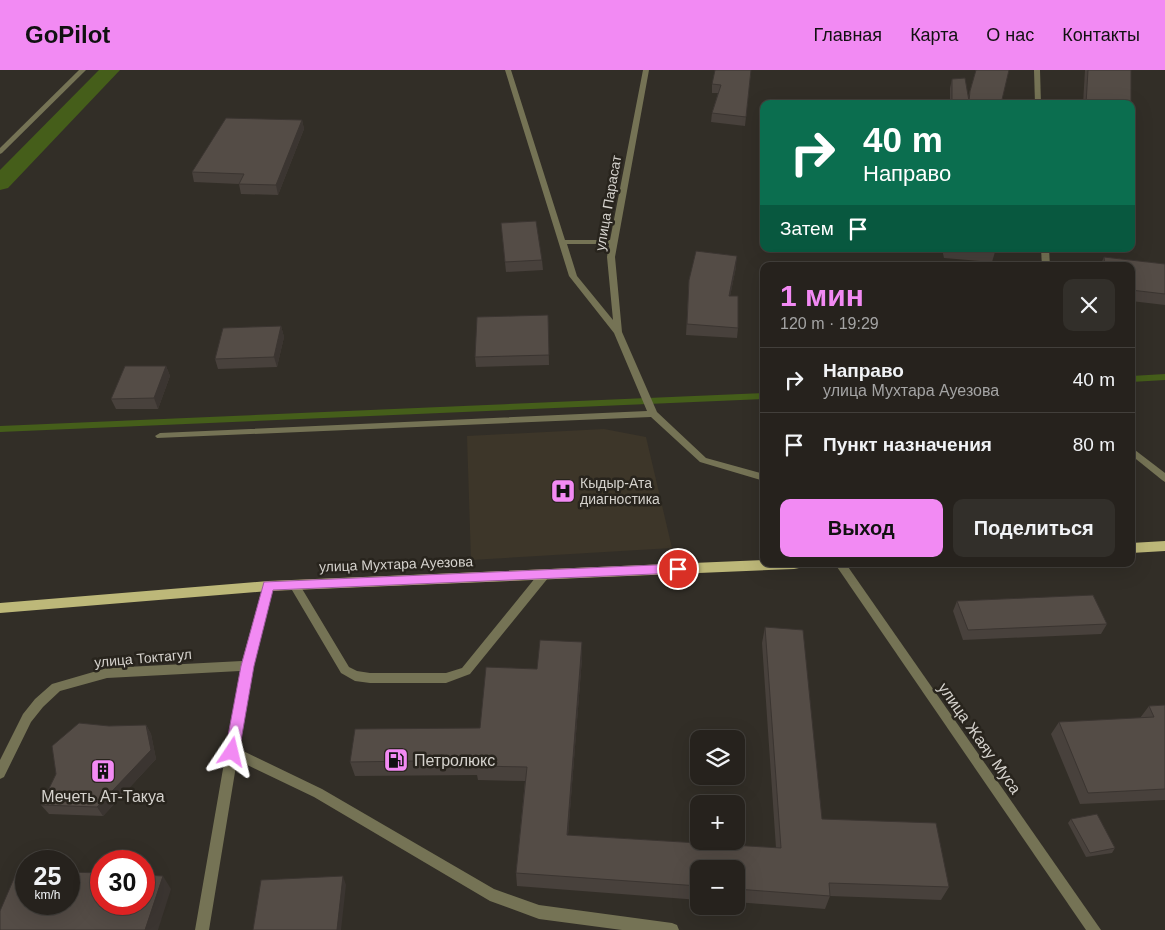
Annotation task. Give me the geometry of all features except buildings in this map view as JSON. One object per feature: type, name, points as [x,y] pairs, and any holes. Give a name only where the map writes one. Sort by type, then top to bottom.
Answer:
[{"type":"main road","points":[[1135,548],[1165,546]]},
{"type":"main road","name":"улица Мухтара Ауезова","points":[[0,608],[268,586],[760,565]]},
{"type":"street","points":[[0,152],[83,70]]},
{"type":"street","points":[[508,70],[573,276],[618,332]]},
{"type":"street","name":"улица Парасат","points":[[646,70],[611,257],[618,332],[652,412],[703,460],[760,477]]},
{"type":"street","points":[[1037,70],[1038,100]]},
{"type":"street","points":[[562,242],[614,242]]},
{"type":"street","points":[[160,436],[652,412]]},
{"type":"street","points":[[1135,453],[1165,478]]},
{"type":"street","name":"улица Жаяу Муса","points":[[842,567],[1094,930]]},
{"type":"street","points":[[294,585],[346,670],[355,676],[446,678],[457,676],[466,671],[544,575]]},
{"type":"street","points":[[202,930],[247,666],[268,586]]},
{"type":"street","name":"улица Токтагул","points":[[0,773],[27,718],[39,703],[56,688],[107,673],[247,666]]},
{"type":"street","points":[[232,752],[318,793],[490,894],[539,912],[672,930]]},
{"type":"shaded area","name":"Кыдыр-Ата диагностика","points":[[604,429],[646,437],[672,548],[471,560],[467,436]]},
{"type":"waterway","points":[[0,183],[110,70]]},
{"type":"waterway","points":[[1135,379],[1165,377]]},
{"type":"waterway","points":[[0,429],[760,396]]},
{"type":"place","name":"Кыдыр-Ата диагностика","points":[[563,491]]},
{"type":"place","name":"Петролюкс","points":[[396,760]]},
{"type":"place","name":"Мечеть Ат-Такуа","points":[[103,771]]},
{"type":"route","points":[[232,752],[247,666],[268,586],[678,569]]}]
